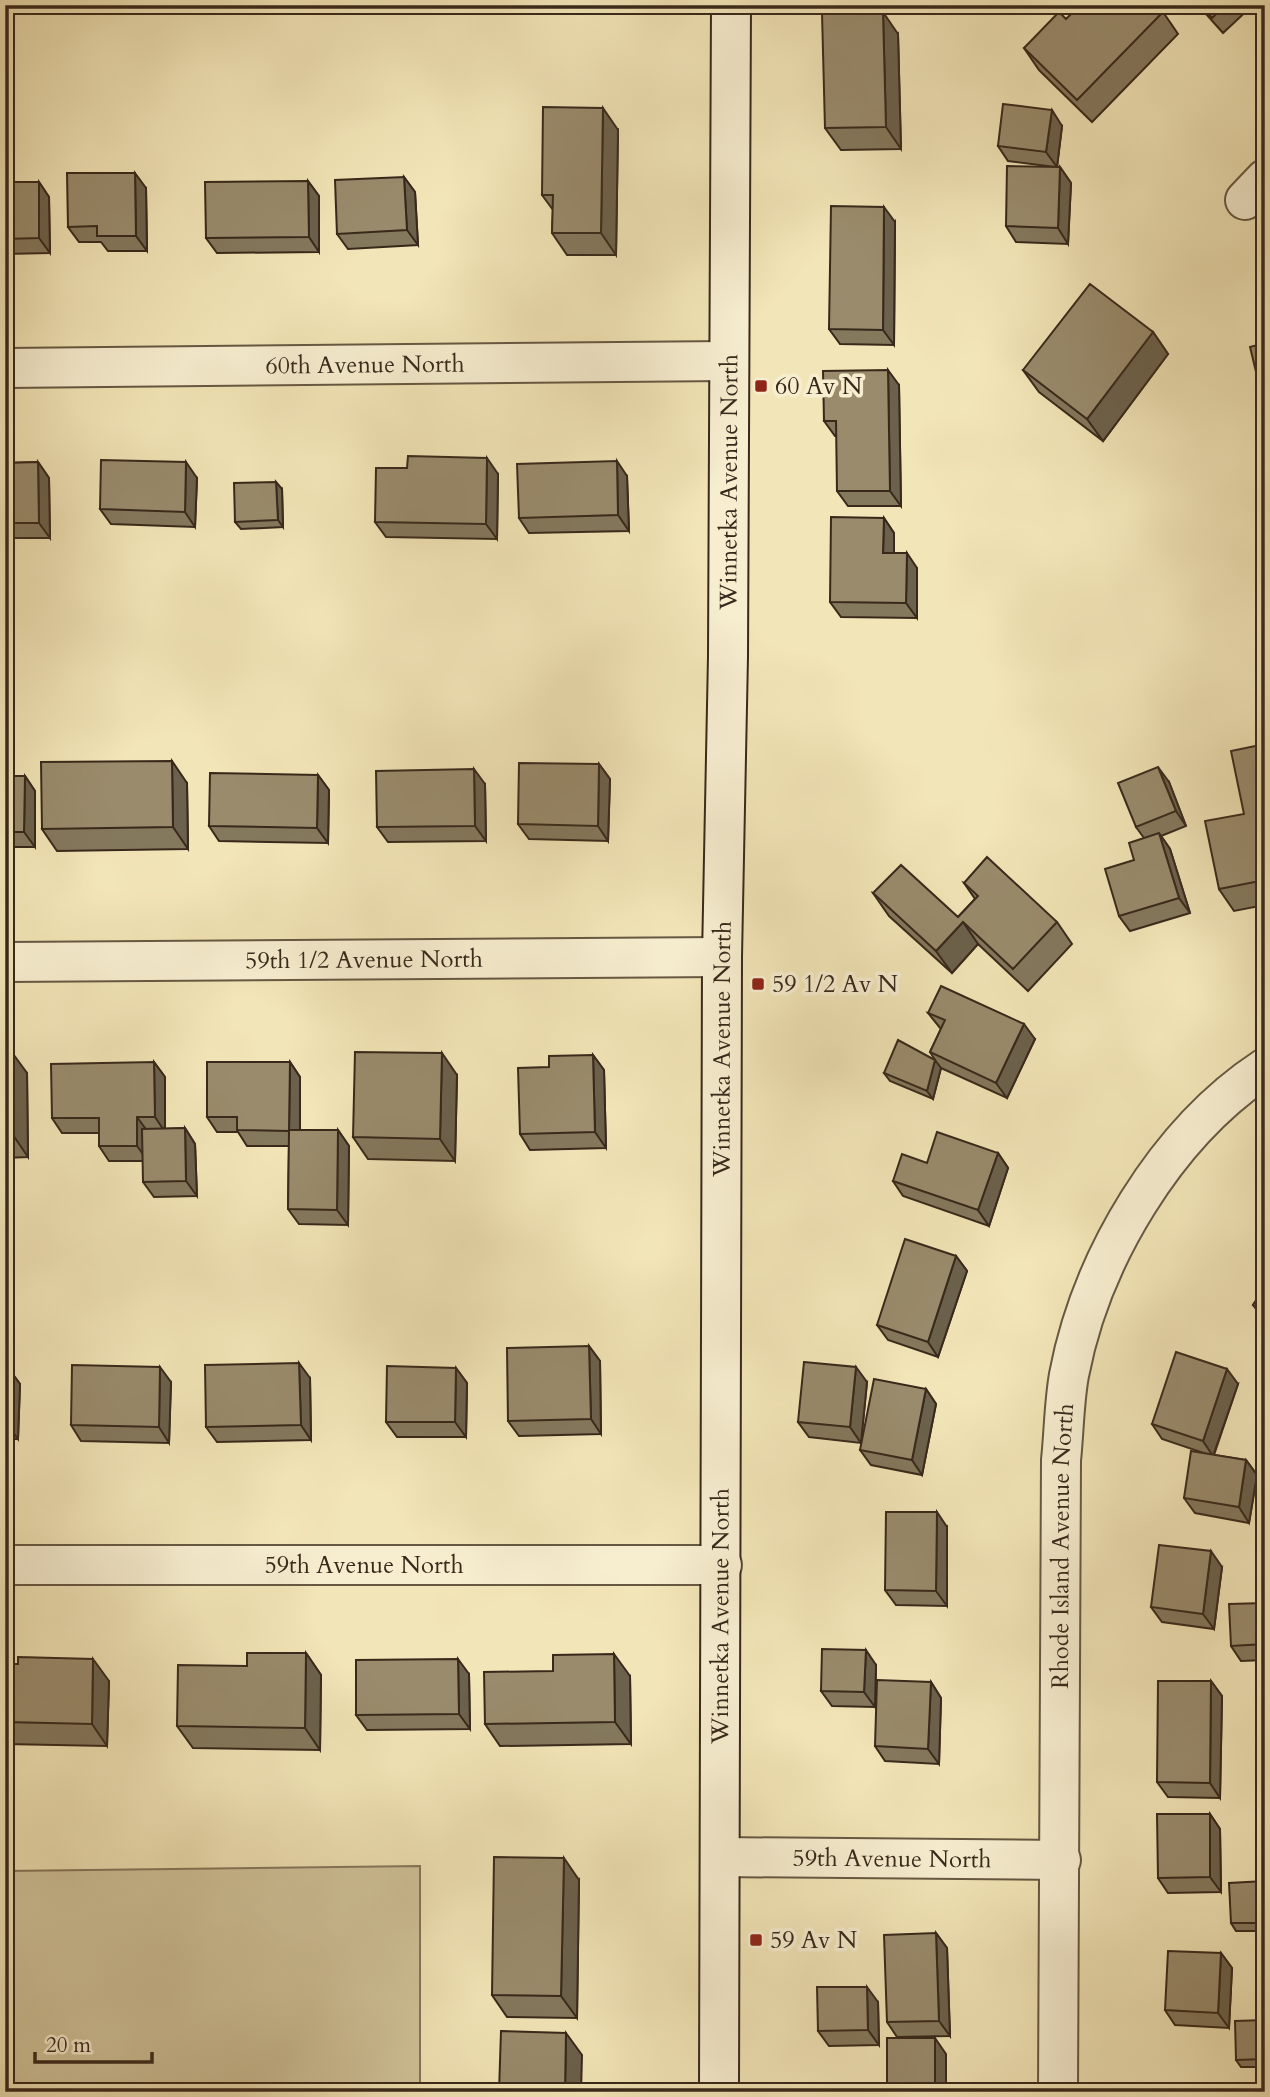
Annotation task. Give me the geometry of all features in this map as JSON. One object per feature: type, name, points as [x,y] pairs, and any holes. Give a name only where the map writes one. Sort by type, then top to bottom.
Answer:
[{"type":"street","name":"Winnetka Avenue North","points":[[719,2092],[722,957],[728,656],[727,361],[731,5]]},
{"type":"street","name":"60th Avenue North","points":[[5,368],[727,361]]},
{"type":"street","name":"59th 1/2 Avenue North","points":[[5,962],[722,957]]},
{"type":"street","name":"Rhode Island Avenue North","points":[[1058,2092],[1061,1460],[1069,1375],[1093,1293],[1129,1218],[1175,1148],[1235,1087],[1265,1068]]},
{"type":"street","name":"59th Avenue North","points":[[5,1565],[722,1564]]},
{"type":"street","name":"59th Avenue North","points":[[720,1857],[1061,1860]]},
{"type":"shaded area","points":[[420,1866],[420,2092],[5,2092],[5,1871]]},
{"type":"building","points":[[1080,5],[1156,5],[1163,12],[1077,100],[1024,48],[1059,12],[1066,19]]},
{"type":"building","points":[[1201,5],[1226,5],[1212,18]]},
{"type":"building","points":[[883,12],[886,127],[825,128],[822,13]]},
{"type":"building","points":[[1003,104],[1052,110],[1046,152],[998,146]]},
{"type":"building","points":[[543,107],[603,108],[601,233],[552,233],[553,195],[542,195]]},
{"type":"building","points":[[1007,166],[1060,167],[1058,228],[1006,226]]},
{"type":"building","points":[[67,173],[135,173],[136,236],[97,236],[97,226],[68,227]]},
{"type":"building","points":[[404,177],[407,230],[337,234],[335,180]]},
{"type":"building","points":[[308,181],[309,237],[206,238],[205,182]]},
{"type":"building","points":[[5,182],[39,182],[39,238],[5,239]]},
{"type":"building","points":[[831,206],[884,207],[883,330],[829,329]]},
{"type":"building","points":[[1090,284],[1153,332],[1087,419],[1023,370]]},
{"type":"building","points":[[1265,343],[1265,405],[1264,405],[1250,347]]},
{"type":"building","points":[[888,370],[890,491],[837,491],[836,421],[824,421],[823,371]]},
{"type":"building","points":[[408,456],[487,458],[486,524],[375,522],[376,468],[407,468]]},
{"type":"building","points":[[101,460],[186,462],[185,512],[100,509]]},
{"type":"building","points":[[617,461],[618,515],[519,518],[517,464]]},
{"type":"building","points":[[38,462],[39,523],[5,523],[5,463]]},
{"type":"building","points":[[276,482],[278,520],[235,522],[234,483]]},
{"type":"building","points":[[831,517],[884,518],[883,553],[907,553],[906,603],[830,602]]},
{"type":"building","points":[[1265,744],[1265,880],[1219,889],[1205,821],[1244,814],[1231,751]]},
{"type":"building","points":[[172,761],[173,827],[42,829],[41,762]]},
{"type":"building","points":[[519,763],[599,764],[598,826],[518,824]]},
{"type":"building","points":[[1158,767],[1176,811],[1136,827],[1118,783]]},
{"type":"building","points":[[474,769],[475,826],[377,827],[376,771]]},
{"type":"building","points":[[210,773],[318,775],[317,828],[209,826]]},
{"type":"building","points":[[5,776],[25,776],[24,832],[5,832]]},
{"type":"building","points":[[1159,833],[1179,898],[1119,916],[1105,869],[1134,860],[1129,843]]},
{"type":"building","points":[[987,857],[1057,922],[1013,969],[963,922],[936,951],[873,893],[901,865],[958,917],[978,896],[964,883]]},
{"type":"building","points":[[941,986],[1024,1024],[996,1083],[930,1052],[945,1020],[928,1013]]},
{"type":"building","points":[[898,1040],[935,1060],[927,1091],[884,1073]]},
{"type":"building","points":[[5,1051],[11,1051],[13,1135],[5,1136]]},
{"type":"building","points":[[355,1052],[442,1053],[440,1139],[353,1137]]},
{"type":"building","points":[[593,1055],[595,1132],[520,1134],[518,1068],[549,1067],[549,1056]]},
{"type":"building","points":[[154,1062],[155,1117],[137,1117],[137,1146],[99,1146],[99,1118],[52,1118],[51,1064]]},
{"type":"building","points":[[207,1062],[290,1062],[289,1130],[338,1130],[337,1210],[288,1209],[289,1131],[237,1130],[237,1117],[207,1117]]},
{"type":"building","points":[[185,1128],[186,1181],[143,1182],[142,1129]]},
{"type":"building","points":[[937,1132],[998,1153],[978,1210],[893,1181],[902,1154],[927,1163]]},
{"type":"building","points":[[905,1239],[956,1256],[928,1342],[877,1325]]},
{"type":"building","points":[[1265,1287],[1265,1313],[1253,1305]]},
{"type":"building","points":[[589,1346],[591,1419],[508,1421],[507,1348]]},
{"type":"building","points":[[1176,1352],[1227,1369],[1203,1441],[1152,1424]]},
{"type":"building","points":[[804,1362],[856,1367],[850,1427],[798,1422]]},
{"type":"building","points":[[299,1363],[301,1425],[206,1427],[205,1365]]},
{"type":"building","points":[[72,1365],[160,1367],[159,1427],[71,1425]]},
{"type":"building","points":[[387,1366],[456,1368],[455,1422],[386,1422]]},
{"type":"building","points":[[5,1369],[9,1369],[7,1424],[5,1424]]},
{"type":"building","points":[[874,1379],[926,1389],[912,1460],[860,1450]]},
{"type":"building","points":[[1191,1451],[1246,1460],[1239,1507],[1184,1498]]},
{"type":"building","points":[[886,1512],[937,1512],[936,1591],[885,1590]]},
{"type":"building","points":[[1159,1545],[1211,1551],[1203,1614],[1151,1607]]},
{"type":"building","points":[[1265,1603],[1265,1644],[1231,1646],[1229,1604]]},
{"type":"building","points":[[822,1649],[866,1650],[864,1692],[821,1691]]},
{"type":"building","points":[[247,1653],[306,1653],[305,1728],[177,1726],[178,1665],[247,1666]]},
{"type":"building","points":[[614,1654],[615,1722],[485,1724],[484,1672],[553,1671],[553,1655]]},
{"type":"building","points":[[18,1657],[93,1659],[92,1724],[5,1722],[5,1664],[18,1664]]},
{"type":"building","points":[[458,1659],[459,1714],[356,1715],[356,1660]]},
{"type":"building","points":[[877,1680],[931,1682],[928,1749],[875,1746]]},
{"type":"building","points":[[1158,1681],[1211,1681],[1210,1783],[1157,1782]]},
{"type":"building","points":[[1157,1814],[1210,1814],[1210,1877],[1158,1878]]},
{"type":"building","points":[[494,1857],[564,1858],[561,1996],[492,1995]]},
{"type":"building","points":[[1265,1881],[1265,1923],[1231,1923],[1229,1883]]},
{"type":"building","points":[[936,1933],[939,2021],[887,2022],[884,1935]]},
{"type":"building","points":[[1168,1951],[1221,1953],[1218,2013],[1165,2010]]},
{"type":"building","points":[[817,1987],[867,1987],[868,2030],[818,2031]]},
{"type":"building","points":[[1265,2020],[1265,2059],[1236,2060],[1235,2021]]},
{"type":"building","points":[[501,2031],[566,2033],[565,2092],[499,2092]]},
{"type":"building","points":[[887,2038],[935,2038],[935,2092],[863,2092],[863,2087],[887,2087]]},
{"type":"building","points":[[1166,2084],[1219,2086],[1219,2092],[1166,2092]]},
{"type":"place","name":"60 Av N","points":[[761,386]]},
{"type":"place","name":"59 1/2 Av N","points":[[758,984]]},
{"type":"place","name":"59 Av N","points":[[756,1940]]}]
